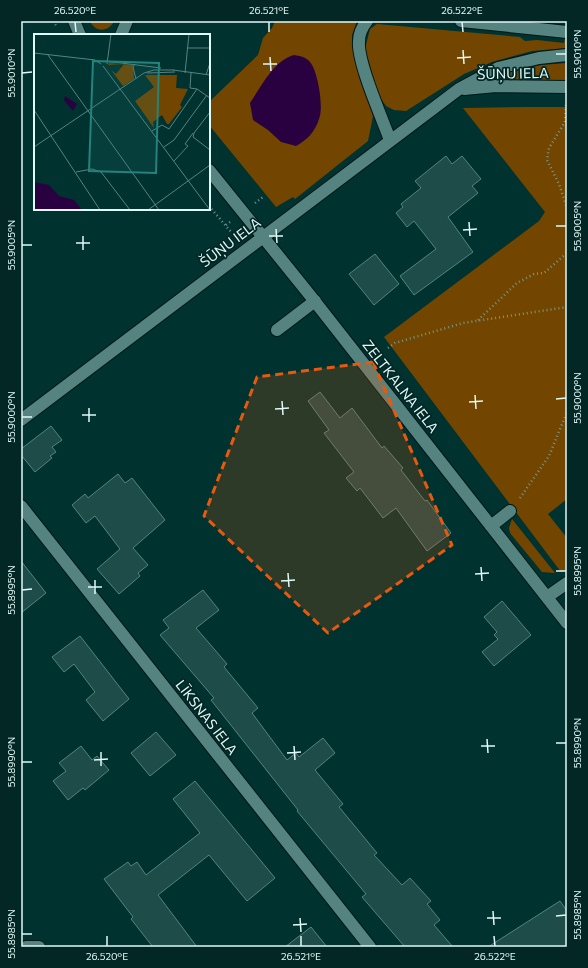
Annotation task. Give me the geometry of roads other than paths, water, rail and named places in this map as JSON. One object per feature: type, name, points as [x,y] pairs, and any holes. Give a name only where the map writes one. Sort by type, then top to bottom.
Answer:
[{"type":"street","points":[[74,21],[80,34]]},
{"type":"street","points":[[367,21],[363,27],[359,41],[362,63],[390,140]]},
{"type":"street","points":[[461,21],[567,32]]},
{"type":"street","name":"ŠŪŅU IELA","points":[[21,420],[459,89],[498,68],[539,58],[567,55]]},
{"type":"street","name":"ŠŪŅU IELA","points":[[459,89],[496,86],[567,87]]},
{"type":"street","name":"ZELTKALNA IELA","points":[[210,171],[315,301],[567,623]]},
{"type":"street","points":[[277,330],[315,301]]},
{"type":"street","name":"LĪKSNAS IELA","points":[[21,506],[370,947]]},
{"type":"street","points":[[491,526],[510,511]]},
{"type":"street","points":[[547,597],[567,583]]},
{"type":"street","points":[[26,947],[39,947]]}]
